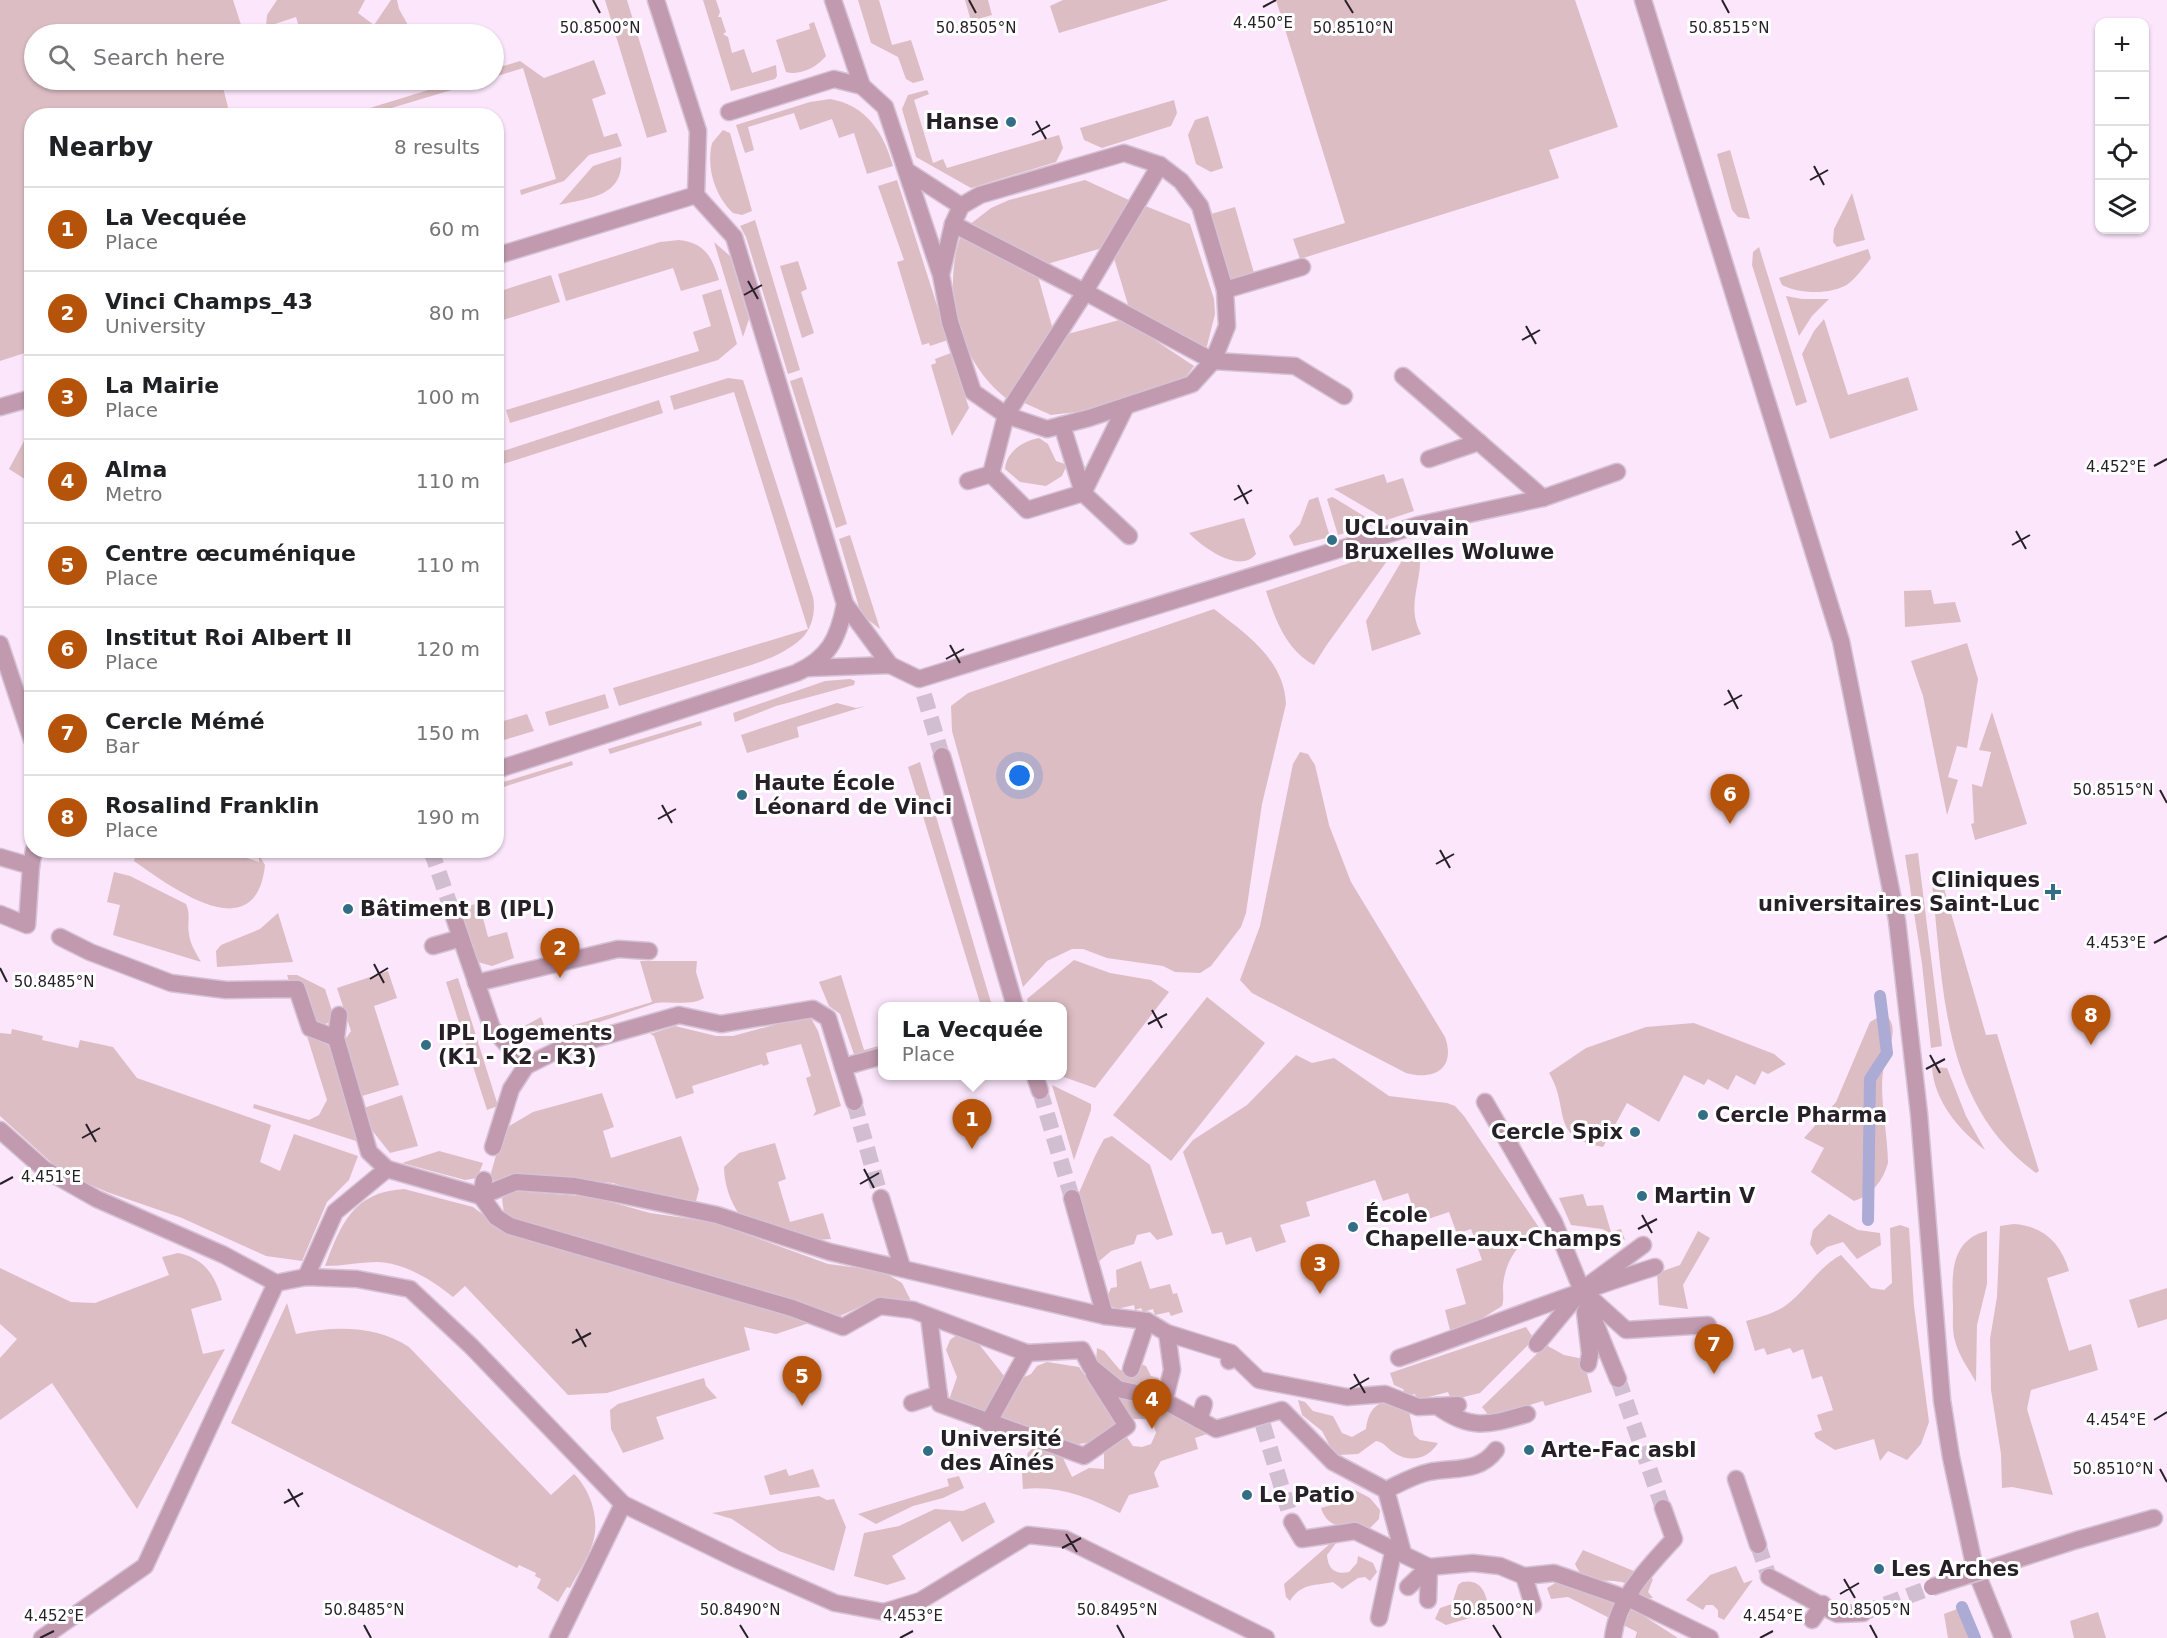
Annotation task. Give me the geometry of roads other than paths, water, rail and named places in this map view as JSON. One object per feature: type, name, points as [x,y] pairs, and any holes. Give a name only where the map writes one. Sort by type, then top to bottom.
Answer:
[{"type":"street","points":[[656,0],[698,130],[696,195],[734,237],[845,604],[890,665],[919,679],[1418,525],[1544,498],[1617,472]]},
{"type":"street","points":[[833,0],[862,86]]},
{"type":"street","points":[[1643,0],[1841,641],[1898,926],[1919,1114],[1942,1400],[1951,1457],[1975,1569],[2003,1638]]},
{"type":"street","points":[[729,112],[834,79],[862,86],[885,107],[941,275],[950,322],[973,392],[1006,415],[1047,429],[1192,384],[1213,361],[1227,326],[1225,290],[1200,206],[1181,181],[1160,165],[1124,153],[980,195],[961,206],[953,224],[941,275]]},
{"type":"street","points":[[991,474],[1006,415],[1085,291],[1160,165]]},
{"type":"street","points":[[907,171],[961,206]]},
{"type":"street","points":[[504,254],[696,195]]},
{"type":"street","points":[[953,224],[1085,291],[1213,361],[1295,366],[1344,396]]},
{"type":"street","points":[[1225,290],[1302,267]]},
{"type":"street","points":[[1403,376],[1544,498]]},
{"type":"street","points":[[0,407],[24,400]]},
{"type":"street","points":[[991,474],[1027,510],[1083,493],[1126,406]]},
{"type":"street","points":[[1062,425],[1083,493],[1129,536]]},
{"type":"street","points":[[1429,459],[1479,442]]},
{"type":"street","points":[[968,481],[991,474]]},
{"type":"street","points":[[808,668],[826,654],[839,631],[845,604]]},
{"type":"street","points":[[0,644],[6,685],[24,723]]},
{"type":"street","points":[[504,767],[808,668],[890,665]]},
{"type":"street","points":[[919,679],[924,696]]},
{"type":"street","points":[[942,756],[1014,1002]]},
{"type":"street","points":[[0,857],[24,858]]},
{"type":"street","points":[[0,914],[27,925],[32,858]]},
{"type":"street","points":[[452,911],[492,1028],[526,1066]]},
{"type":"street","points":[[60,937],[90,952],[171,983],[226,990],[297,989],[310,1028],[336,1038]]},
{"type":"street","points":[[433,946],[461,938]]},
{"type":"street","points":[[476,983],[618,949],[649,951]]},
{"type":"street","points":[[493,1147],[511,1089],[526,1066],[562,1048],[679,1015],[721,1024],[817,1009],[828,1018],[854,1102]]},
{"type":"street","points":[[339,1015],[336,1038],[369,1152],[387,1169],[482,1188],[516,1182],[575,1186],[717,1215],[830,1252],[1105,1316],[1147,1321],[1167,1333],[1220,1355],[1259,1380],[1347,1397],[1386,1394],[1418,1407],[1458,1405]]},
{"type":"street","points":[[843,1067],[878,1057]]},
{"type":"street","points":[[1485,1101],[1554,1222],[1618,1379]]},
{"type":"street","points":[[0,1130],[44,1169],[97,1200],[224,1255],[276,1282],[306,1277],[357,1279],[410,1289],[471,1346],[623,1504],[738,1560],[835,1603],[884,1612],[920,1601],[1028,1535],[1065,1539],[1266,1638]]},
{"type":"street","points":[[306,1277],[335,1212],[387,1169]]},
{"type":"street","points":[[482,1188],[496,1217],[510,1226],[792,1308],[843,1327],[880,1306],[916,1310],[1027,1353],[1082,1350],[1096,1380],[1127,1426],[1084,1456],[940,1404],[916,1310]]},
{"type":"street","points":[[881,1198],[902,1267]]},
{"type":"street","points":[[1072,1198],[1105,1316]]},
{"type":"street","points":[[1537,1344],[1582,1290],[1643,1245]]},
{"type":"street","points":[[1399,1358],[1507,1321],[1582,1290],[1655,1267]]},
{"type":"street","points":[[42,1638],[145,1566],[276,1282]]},
{"type":"street","points":[[1582,1290],[1626,1330],[1708,1325]]},
{"type":"street","points":[[1582,1290],[1592,1361]]},
{"type":"street","points":[[1131,1370],[1147,1321]]},
{"type":"street","points":[[1159,1398],[1166,1394],[1172,1370],[1167,1333]]},
{"type":"street","points":[[988,1423],[1027,1353]]},
{"type":"street","points":[[1091,1367],[1118,1389],[1159,1398],[1201,1413],[1216,1429],[1261,1420],[1282,1410],[1333,1462],[1386,1491],[1398,1550],[1379,1618]]},
{"type":"street","points":[[912,1403],[939,1394]]},
{"type":"street","points":[[1437,1406],[1454,1418],[1482,1426],[1527,1414]]},
{"type":"street","points":[[1386,1491],[1427,1472],[1477,1467],[1489,1460],[1496,1450]]},
{"type":"street","points":[[1736,1479],[1758,1545]]},
{"type":"street","points":[[558,1638],[623,1504]]},
{"type":"street","points":[[1613,1638],[1615,1621],[1642,1575],[1674,1539],[1663,1508]]},
{"type":"street","points":[[1932,1587],[2083,1538],[2154,1518]]},
{"type":"street","points":[[1292,1522],[1302,1539],[1355,1531],[1429,1567],[1473,1563],[1500,1566],[1524,1576],[1554,1573],[1634,1601],[1710,1638]]},
{"type":"street","points":[[1429,1567],[1418,1593],[1429,1567]]},
{"type":"street","points":[[1524,1576],[1533,1605]]},
{"type":"street","points":[[1769,1577],[1823,1604],[1837,1614],[1863,1613]]},
{"type":"street","points":[[1812,1620],[1823,1604]]},
{"type":"waterway","points":[[1868,1220],[1870,1079],[1887,1053],[1880,996]]},
{"type":"waterway","points":[[1962,1607],[1975,1638]]},
{"type":"tunnel","points":[[924,695],[942,756]]},
{"type":"tunnel","points":[[434,858],[452,911]]},
{"type":"tunnel","points":[[1040,1091],[1072,1198]]},
{"type":"tunnel","points":[[854,1102],[881,1198]]},
{"type":"tunnel","points":[[1618,1379],[1663,1508]]},
{"type":"tunnel","points":[[1263,1425],[1292,1522]]},
{"type":"tunnel","points":[[1758,1545],[1769,1577]]},
{"type":"tunnel","points":[[1863,1613],[1932,1587]]},
{"type":"place","name":"Hanse","points":[[1011,122]]},
{"type":"place","name":"UCLouvain Bruxelles Woluwe","points":[[1332,540]]},
{"type":"place","name":"Haute École Léonard de Vinci","points":[[742,795]]},
{"type":"place","name":"Institut Roi Albert II","points":[[1730,824]]},
{"type":"place","name":"Cliniques universitaires Saint-Luc","points":[[2053,892]]},
{"type":"place","name":"Bâtiment B (IPL)","points":[[348,909]]},
{"type":"place","name":"Vinci Champs_43","points":[[560,978]]},
{"type":"place","name":"IPL Logements (K1 - K2 - K3)","points":[[426,1045]]},
{"type":"place","name":"Rosalind Franklin","points":[[2091,1045]]},
{"type":"place","name":"Cercle Pharma","points":[[1703,1115]]},
{"type":"place","name":"Cercle Spix","points":[[1635,1132]]},
{"type":"place","name":"La Vecquée","points":[[972,1149]]},
{"type":"place","name":"Martin V","points":[[1642,1196]]},
{"type":"place","name":"École Chapelle-aux-Champs","points":[[1353,1227]]},
{"type":"place","name":"La Mairie","points":[[1320,1294]]},
{"type":"place","name":"Cercle Mémé","points":[[1714,1374]]},
{"type":"place","name":"Centre œcuménique","points":[[802,1406]]},
{"type":"place","name":"Alma","points":[[1152,1429]]},
{"type":"place","name":"Arte-Fac asbl","points":[[1529,1450]]},
{"type":"place","name":"Université des Aînés","points":[[928,1451]]},
{"type":"place","name":"Le Patio","points":[[1247,1495]]},
{"type":"place","name":"Les Arches","points":[[1879,1569]]}]
